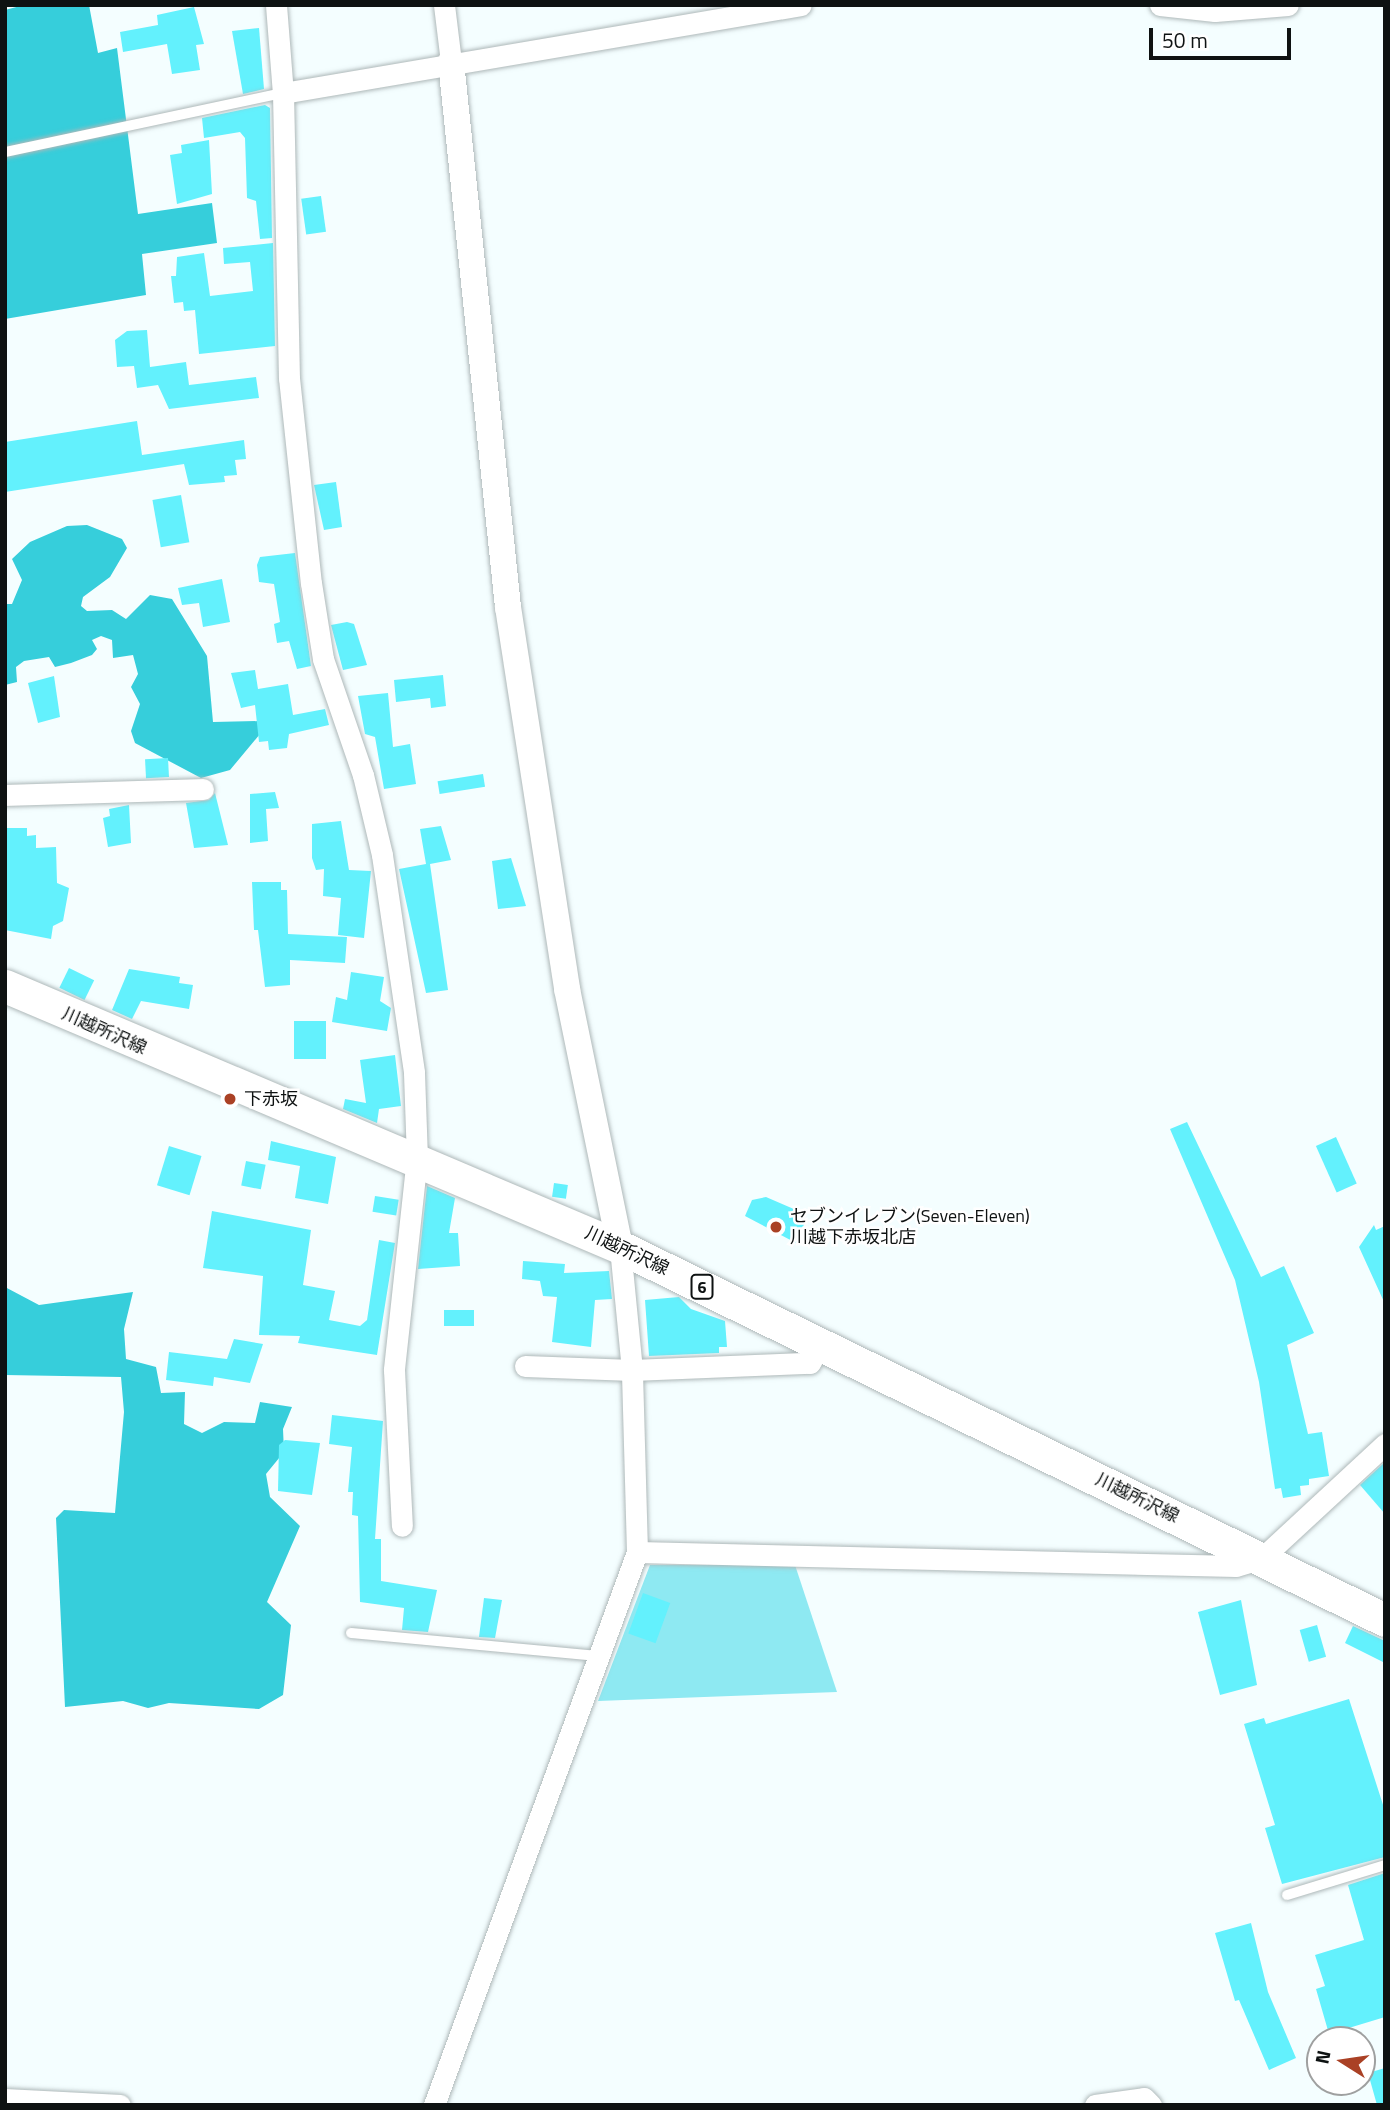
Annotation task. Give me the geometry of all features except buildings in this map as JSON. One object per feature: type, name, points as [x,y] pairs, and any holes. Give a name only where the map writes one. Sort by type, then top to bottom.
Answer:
[{"type":"main road","name":"川越所沢線","points":[[5,986],[198,1072],[417,1157],[620,1247],[1385,1620]]},
{"type":"street","points":[[276,5],[283,93],[289,378],[311,583],[323,659],[363,775],[382,855],[402,972],[417,1157],[394,1370],[402,1526]]},
{"type":"street","points":[[434,2105],[637,1552],[632,1370],[620,1247],[567,989],[508,607],[444,5]]},
{"type":"street","points":[[283,93],[451,62],[801,5]]},
{"type":"street","points":[[1160,5],[1215,11],[1288,5]]},
{"type":"street","points":[[5,795],[203,789]]},
{"type":"street","points":[[525,1366],[632,1370],[810,1363],[820,1345]]},
{"type":"street","points":[[637,1552],[1236,1566],[1262,1558],[1385,1444]]},
{"type":"street","points":[[1095,2105],[1144,2098],[1151,2105]]},
{"type":"street","points":[[5,2099],[120,2105]]},
{"type":"lane","points":[[5,152],[283,93]]},
{"type":"lane","points":[[351,1633],[601,1656]]},
{"type":"lane","points":[[1287,1895],[1385,1866]]},
{"type":"shaded area","points":[[24,5],[89,5],[98,53],[117,48],[138,214],[212,203],[217,243],[142,254],[146,295],[5,319],[5,10]]},
{"type":"shaded area","points":[[87,525],[122,539],[127,548],[110,577],[83,597],[81,606],[87,611],[112,610],[126,619],[150,595],[172,599],[207,656],[213,722],[260,721],[260,734],[230,770],[201,778],[135,743],[131,731],[140,704],[131,687],[138,674],[133,655],[113,658],[112,640],[101,636],[92,640],[97,649],[92,655],[55,667],[49,657],[24,661],[16,667],[17,682],[5,685],[5,604],[12,604],[22,580],[12,559],[30,542],[67,526]]},
{"type":"shaded area","points":[[5,1287],[39,1305],[133,1292],[124,1329],[126,1359],[156,1367],[161,1393],[185,1392],[184,1424],[202,1433],[224,1422],[255,1423],[260,1402],[292,1407],[283,1429],[284,1452],[266,1474],[270,1497],[300,1526],[267,1602],[291,1625],[283,1695],[259,1709],[169,1703],[148,1708],[123,1701],[65,1707],[56,1518],[64,1510],[115,1513],[124,1412],[121,1377],[5,1375]]},
{"type":"shaded area","points":[[650,1565],[795,1565],[837,1692],[598,1701]]},
{"type":"place","name":"下赤坂","points":[[230,1099]]},
{"type":"place","name":"セブンイレブン(Seven-Eleven) 川越下赤坂北店","points":[[776,1227]]}]
